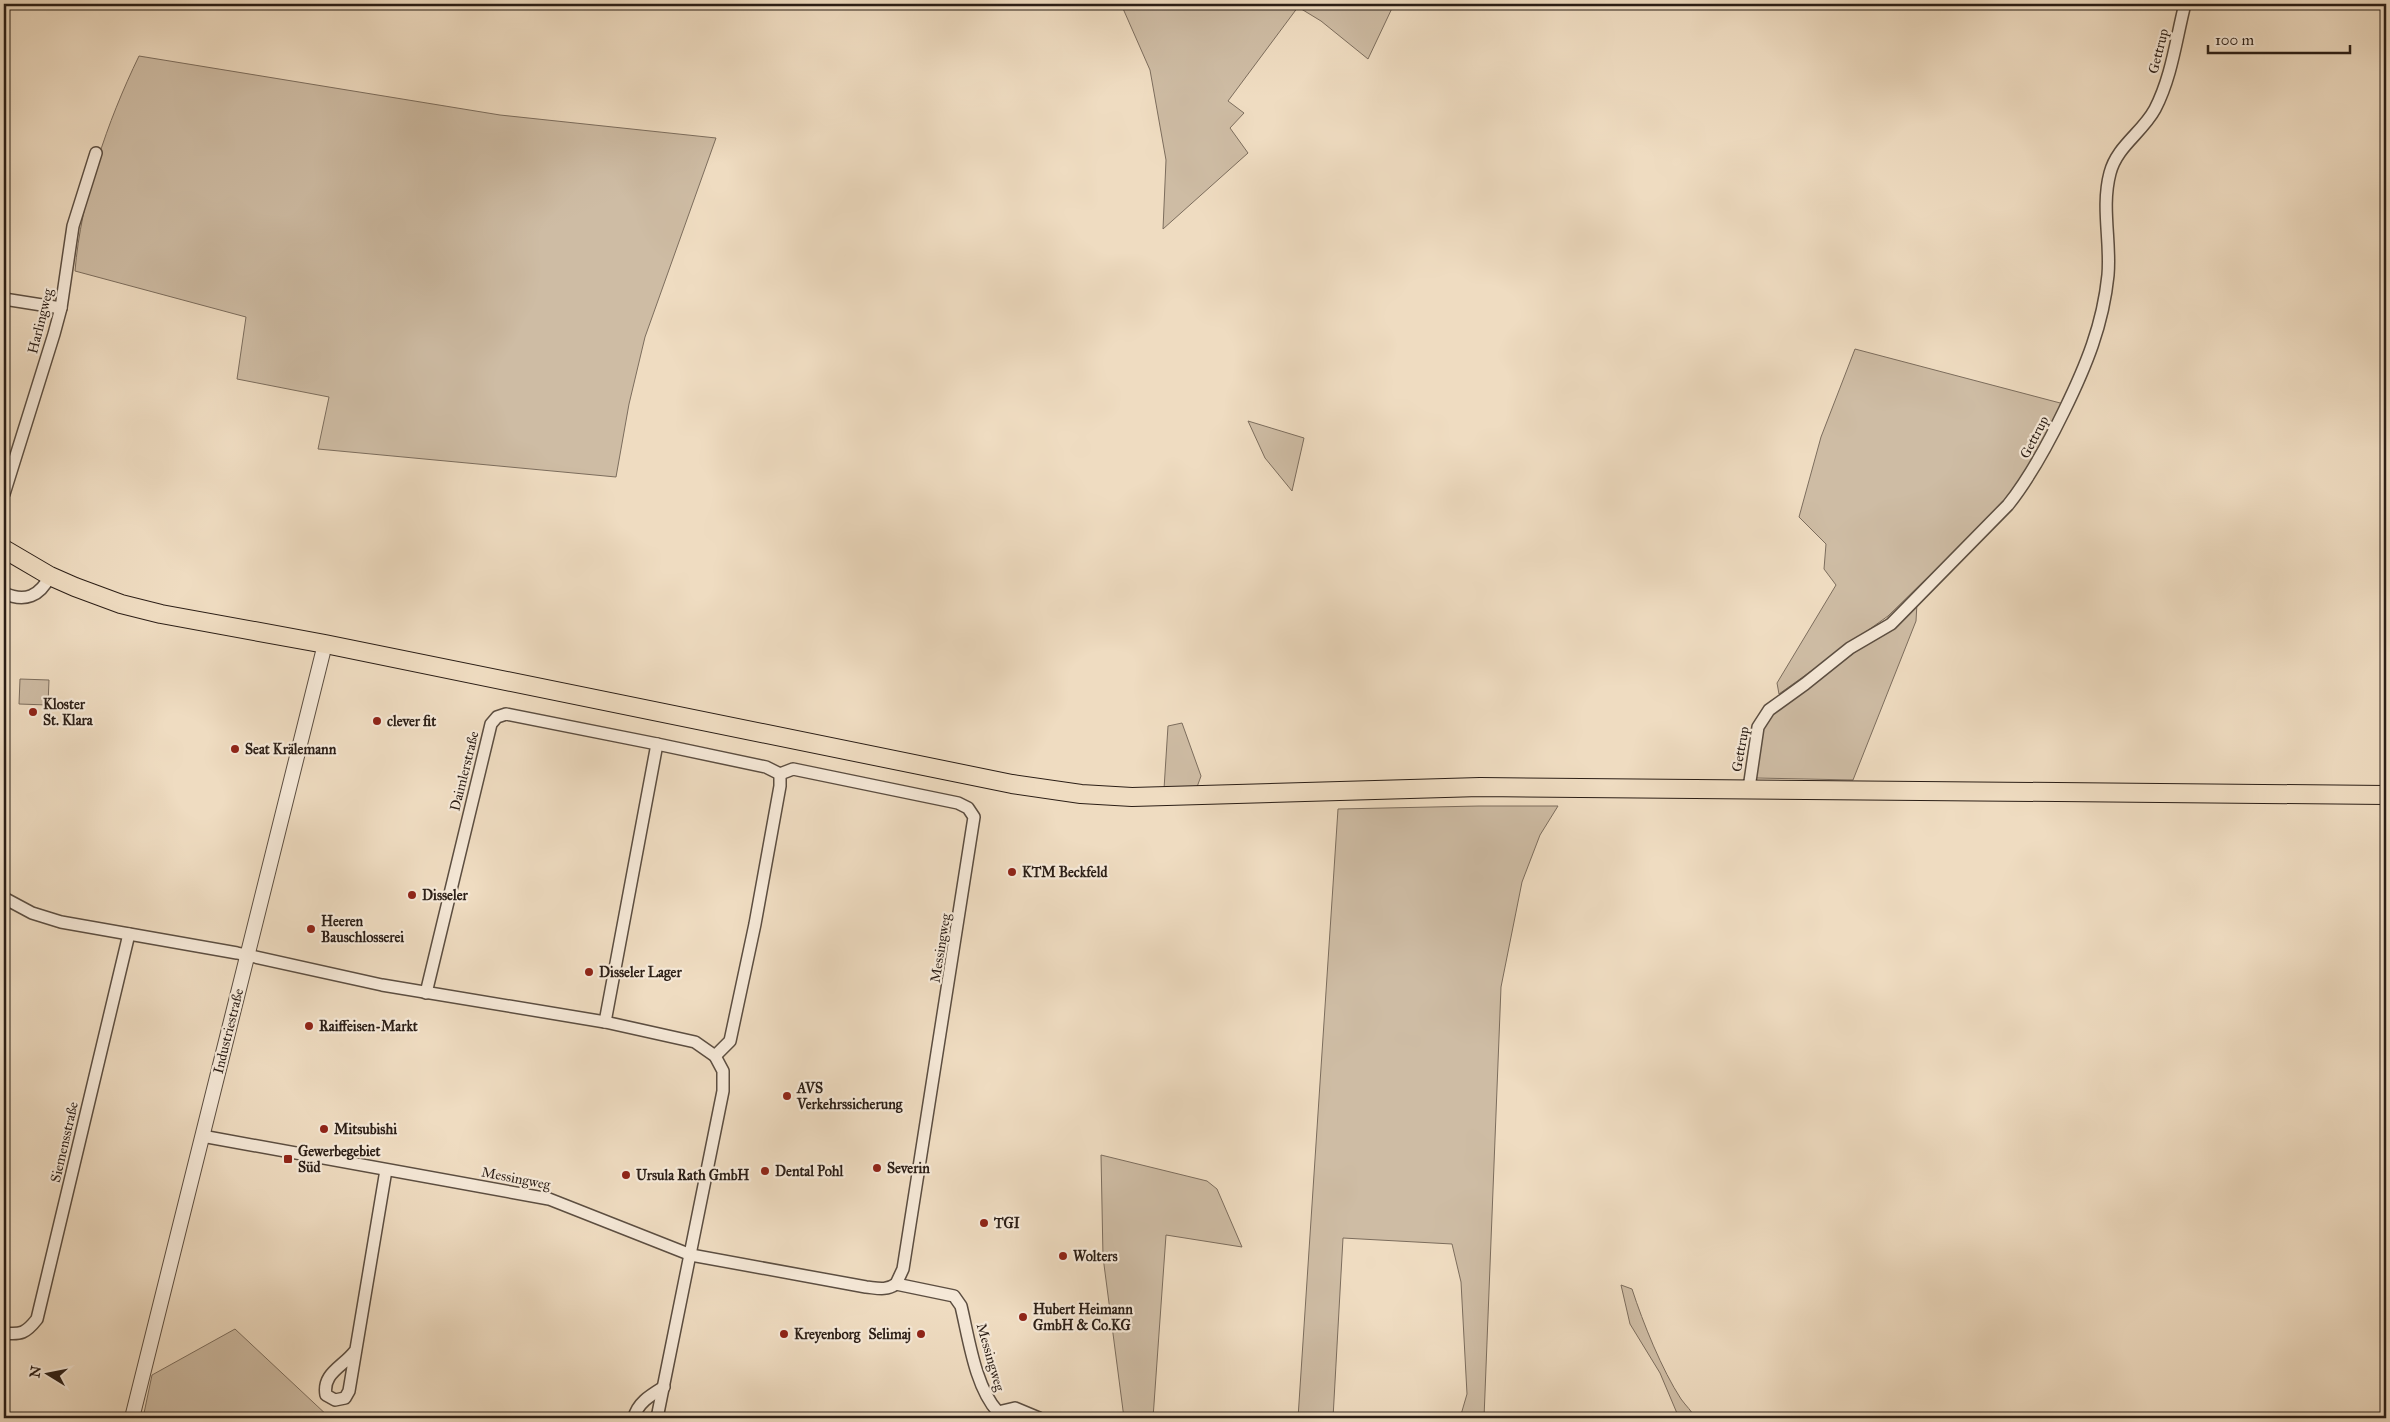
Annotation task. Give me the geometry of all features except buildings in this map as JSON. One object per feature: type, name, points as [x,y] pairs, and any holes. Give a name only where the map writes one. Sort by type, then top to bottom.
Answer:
[{"type":"main road","points":[[4,549],[50,576],[98,596],[141,610],[197,622],[325,644],[1003,782],[1081,794],[1159,797],[1480,787],[2386,795]]},
{"type":"street","name":"Gettrup","points":[[1749,788],[1758,727],[1769,710],[1850,648],[1891,624],[1910,607],[2008,505],[2023,486],[2048,445],[2090,356],[2102,316],[2108,271],[2106,210],[2110,172],[2124,145],[2148,120],[2161,95],[2185,4]]},
{"type":"street","name":"Harlingweg","points":[[4,494],[61,308],[74,226],[96,153]]},
{"type":"street","points":[[4,298],[61,308]]},
{"type":"street","points":[[4,593],[18,597],[31,596],[39,593],[50,576]]},
{"type":"street","name":"Industriestraße","points":[[132,1418],[325,644]]},
{"type":"street","name":"Daimlerstraße","points":[[426,993],[489,734],[495,719],[506,714],[766,767],[780,774]]},
{"type":"street","points":[[604,1022],[658,744]]},
{"type":"street","name":"Messingweg","points":[[202,1136],[549,1199],[691,1255],[866,1287],[890,1288],[896,1284],[902,1269],[974,817],[968,808],[958,803],[793,769],[780,774]]},
{"type":"street","points":[[716,1056],[730,1041],[780,786],[780,774]]},
{"type":"street","points":[[4,898],[32,913],[61,922],[247,955],[307,970],[426,993],[604,1022],[695,1042],[716,1056],[723,1070],[723,1091],[657,1418]]},
{"type":"street","name":"Siemensstraße","points":[[4,1333],[19,1334],[28,1331],[37,1319],[129,934]]},
{"type":"street","points":[[356,1351],[386,1170]]},
{"type":"street","name":"Messingweg","points":[[896,1284],[949,1294],[959,1301],[982,1386],[988,1401],[997,1415],[1015,1408],[1039,1418]]},
{"type":"street","points":[[634,1418],[636,1409],[649,1396],[664,1387]]},
{"type":"shaded area","points":[[1121,4],[1394,4],[1368,59],[1321,21],[1298,7],[1228,101],[1244,113],[1230,128],[1248,153],[1163,229],[1166,160],[1150,70]]},
{"type":"shaded area","points":[[139,56],[500,115],[716,138],[645,337],[629,404],[616,477],[318,449],[329,397],[237,379],[246,317],[75,271],[83,216],[97,161],[116,107]]},
{"type":"shaded area","points":[[1855,349],[2064,404],[2041,448],[2008,499],[1888,616],[1779,694],[1777,683],[1836,585],[1824,569],[1826,544],[1799,517],[1821,437]]},
{"type":"shaded area","points":[[1248,421],[1304,438],[1292,491],[1265,458]]},
{"type":"shaded area","points":[[1917,603],[1916,621],[1853,780],[1757,778],[1753,772],[1764,719],[1873,639]]},
{"type":"shaded area","points":[[20,679],[49,680],[48,705],[19,704]]},
{"type":"shaded area","points":[[1182,723],[1201,776],[1197,787],[1164,789],[1168,726]]},
{"type":"shaded area","points":[[1558,806],[1540,835],[1522,882],[1501,987],[1484,1418],[1460,1418],[1467,1394],[1461,1282],[1452,1244],[1343,1238],[1333,1418],[1298,1418],[1338,809]]},
{"type":"shaded area","points":[[1101,1155],[1207,1181],[1217,1189],[1242,1247],[1166,1235],[1153,1418],[1124,1418],[1103,1257]]},
{"type":"shaded area","points":[[1621,1285],[1632,1289],[1660,1360],[1681,1399],[1695,1418],[1679,1418],[1660,1373],[1630,1324]]},
{"type":"shaded area","points":[[235,1329],[330,1418],[143,1418],[152,1375]]},
{"type":"place","name":"Kloster St. Klara","points":[[33,712]]},
{"type":"place","name":"clever fit","points":[[377,721]]},
{"type":"place","name":"Seat Krälemann","points":[[235,749]]},
{"type":"place","name":"KTM Beckfeld","points":[[1012,872]]},
{"type":"place","name":"Disseler","points":[[412,895]]},
{"type":"place","name":"Heeren Bauschlosserei","points":[[311,929]]},
{"type":"place","name":"Disseler Lager","points":[[589,972]]},
{"type":"place","name":"Raiffeisen-Markt","points":[[309,1026]]},
{"type":"place","name":"AVS Verkehrssicherung","points":[[787,1096]]},
{"type":"place","name":"Mitsubishi","points":[[324,1129]]},
{"type":"place","name":"Gewerbegebiet Süd","points":[[288,1159]]},
{"type":"place","name":"Severin","points":[[877,1168]]},
{"type":"place","name":"Dental Pohl","points":[[765,1171]]},
{"type":"place","name":"Ursula Rath GmbH","points":[[626,1175]]},
{"type":"place","name":"TGI","points":[[984,1223]]},
{"type":"place","name":"Wolters","points":[[1063,1256]]},
{"type":"place","name":"Hubert Heimann GmbH & Co.KG","points":[[1023,1317]]},
{"type":"place","name":"Kreyenborg","points":[[784,1334]]},
{"type":"place","name":"Selimaj","points":[[921,1334]]}]
